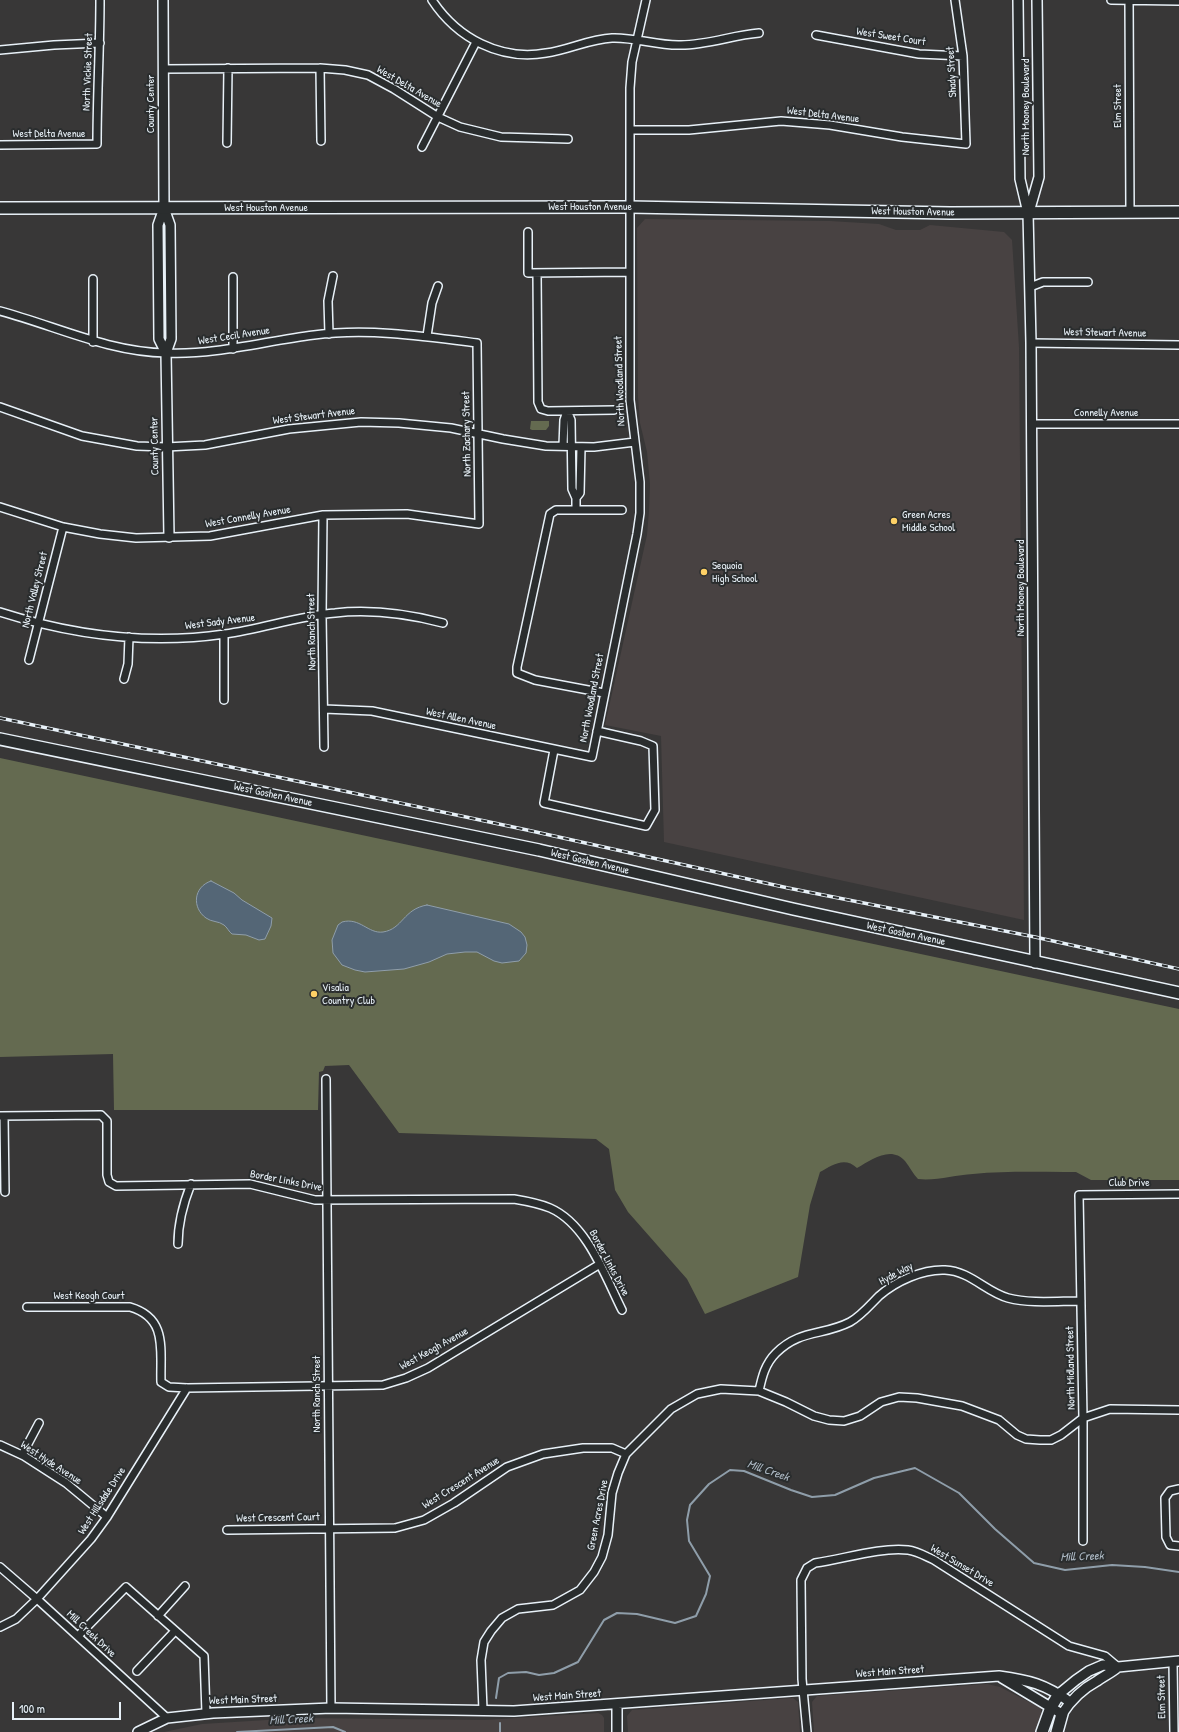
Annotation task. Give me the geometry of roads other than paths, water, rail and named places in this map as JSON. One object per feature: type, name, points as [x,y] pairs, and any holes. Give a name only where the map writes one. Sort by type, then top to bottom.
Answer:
[{"type":"main road","name":"West Houston Avenue","points":[[0,208],[630,207],[1028,213],[1179,212]]},
{"type":"main road","name":"West Goshen Avenue","points":[[0,739],[531,848],[793,910],[1179,993]]},
{"type":"main road","points":[[1042,1732],[1051,1708],[1059,1694]]},
{"type":"main road","points":[[1057,1732],[1062,1714]]},
{"type":"street","name":"North Vickie Street","points":[[97,144],[100,0]]},
{"type":"street","name":"County Center","points":[[163,0],[164,208],[170,225],[171,339],[166,354],[166,447],[169,537]]},
{"type":"street","points":[[432,0],[451,25],[476,42],[506,52],[533,55],[564,50],[600,39],[617,38],[681,45],[759,33]]},
{"type":"street","name":"North Woodland Street","points":[[592,757],[637,534],[640,494],[630,400],[630,130],[632,62],[646,0]]},
{"type":"street","name":"Shady Street","points":[[955,0],[963,56],[966,144]]},
{"type":"street","name":"North Mooney Boulevard","points":[[1018,0],[1020,179],[1028,213],[1031,343],[1035,963]]},
{"type":"street","name":"North Mooney Boulevard","points":[[1028,213],[1039,177],[1037,0]]},
{"type":"street","points":[[1111,0],[1179,1]]},
{"type":"street","name":"Elm Street","points":[[1129,0],[1130,212]]},
{"type":"street","name":"West Sweet Court","points":[[816,35],[919,54],[963,56]]},
{"type":"street","points":[[422,147],[476,42]]},
{"type":"street","points":[[0,50],[54,45],[100,43]]},
{"type":"street","points":[[227,143],[228,68]]},
{"type":"street","points":[[320,68],[321,141]]},
{"type":"street","name":"West Delta Avenue","points":[[163,69],[320,68],[345,70],[368,75],[394,89],[438,117],[460,127],[493,136],[518,139],[568,139]]},
{"type":"street","name":"West Delta Avenue","points":[[630,130],[689,130],[781,121],[830,125],[902,137],[966,144]]},
{"type":"street","name":"West Delta Avenue","points":[[0,145],[97,144]]},
{"type":"street","name":"County Center","points":[[164,208],[158,225],[159,339],[166,354]]},
{"type":"street","points":[[528,232],[528,273],[630,272]]},
{"type":"street","points":[[537,273],[538,402],[541,409],[548,411],[614,410]]},
{"type":"street","points":[[329,334],[328,301],[333,276]]},
{"type":"street","points":[[232,277],[233,349]]},
{"type":"street","points":[[93,279],[93,342]]},
{"type":"street","points":[[1030,288],[1043,282],[1088,282]]},
{"type":"street","points":[[427,336],[432,303],[438,286]]},
{"type":"street","name":"West Cecil Avenue","points":[[0,311],[93,342],[136,351],[166,354],[194,354],[295,338],[350,333],[413,334],[477,343]]},
{"type":"street","name":"North Zachary Street","points":[[477,343],[479,524]]},
{"type":"street","name":"West Stewart Avenue","points":[[1031,343],[1179,345]]},
{"type":"street","name":"West Stewart Avenue","points":[[0,407],[82,436],[137,446],[166,447],[206,445],[289,429],[361,422],[421,424],[451,428],[528,443],[571,447],[635,442]]},
{"type":"street","points":[[563,446],[567,426],[571,420],[567,411]]},
{"type":"street","name":"Connelly Avenue","points":[[1032,424],[1179,424]]},
{"type":"street","points":[[567,426],[571,447],[572,489],[576,498],[576,510]]},
{"type":"street","points":[[576,498],[580,493],[581,447]]},
{"type":"street","name":"West Connelly Avenue","points":[[0,507],[63,527],[100,534],[129,537],[210,536],[323,515],[407,514],[479,524]]},
{"type":"street","points":[[604,693],[521,676],[517,673],[516,667],[550,514],[556,510],[622,510]]},
{"type":"street","name":"North Ranch Street","points":[[323,515],[322,615],[324,748]]},
{"type":"street","name":"North Valley Street","points":[[29,660],[63,527]]},
{"type":"street","name":"West Sady Avenue","points":[[0,612],[38,623],[76,631],[128,637],[168,638],[224,634],[322,615],[360,611],[391,613],[424,618],[443,623]]},
{"type":"street","points":[[224,634],[224,700]]},
{"type":"street","points":[[124,678],[128,664],[128,637]]},
{"type":"street","name":"West Allen Avenue","points":[[324,709],[372,711],[592,757]]},
{"type":"street","points":[[554,750],[544,803],[646,826],[655,810],[653,746],[642,741],[597,731]]},
{"type":"street","name":"North Ranch Street","points":[[326,1079],[331,1708]]},
{"type":"street","name":"Border Links Drive","points":[[2,1116],[101,1115],[107,1121],[107,1175],[109,1182],[116,1186],[250,1184],[315,1200],[514,1199],[532,1202],[551,1209],[568,1220],[581,1233],[600,1264],[622,1310]]},
{"type":"street","points":[[2,1116],[5,1192]]},
{"type":"street","points":[[178,1244],[178,1230],[191,1184]]},
{"type":"street","name":"Club Drive","points":[[1079,1194],[1179,1194]]},
{"type":"street","name":"North Midland Street","points":[[1079,1194],[1084,1418],[1083,1541]]},
{"type":"street","name":"West Keogh Avenue","points":[[187,1388],[384,1385],[406,1378],[428,1368],[600,1264]]},
{"type":"street","name":"Hyde Way","points":[[758,1391],[765,1367],[775,1354],[789,1342],[802,1335],[837,1327],[851,1321],[881,1294],[908,1278],[926,1272],[945,1270],[959,1272],[976,1280],[992,1291],[1008,1298],[1024,1300],[1081,1300]]},
{"type":"street","name":"West Keogh Court","points":[[27,1307],[130,1307],[142,1310],[152,1319],[158,1328],[161,1382],[169,1387],[187,1388]]},
{"type":"street","name":"West Hillsdale Drive","points":[[0,1627],[16,1619],[37,1599],[91,1539],[107,1517],[187,1388]]},
{"type":"street","name":"Green Acres Drive","points":[[483,1710],[480,1660],[484,1642],[491,1631],[502,1618],[518,1609],[554,1605],[580,1590],[594,1572],[602,1557],[608,1536],[612,1493],[626,1454],[671,1409],[697,1394],[721,1389],[758,1391],[786,1402],[814,1416],[829,1420],[844,1421],[860,1416],[881,1402],[899,1397],[925,1399],[962,1406],[999,1420],[1017,1435],[1026,1439],[1051,1440],[1069,1430],[1084,1418],[1110,1409],[1179,1410]]},
{"type":"street","points":[[22,1455],[39,1423]]},
{"type":"street","name":"West Hyde Avenue","points":[[0,1445],[22,1455],[66,1483],[107,1517]]},
{"type":"street","name":"West Crescent Avenue","points":[[330,1529],[395,1528],[424,1520],[454,1503],[508,1467],[543,1454],[583,1448],[612,1448],[626,1454]]},
{"type":"street","points":[[1179,1489],[1170,1491],[1165,1498],[1166,1537],[1170,1545],[1179,1546]]},
{"type":"street","name":"West Crescent Court","points":[[227,1530],[330,1529]]},
{"type":"street","name":"West Sunset Drive","points":[[804,1690],[802,1679],[801,1617],[801,1580],[803,1573],[807,1568],[815,1563],[890,1550],[908,1550],[934,1560],[1069,1646],[1105,1656],[1118,1667]]},
{"type":"street","name":"Mill Creek Drive","points":[[0,1567],[167,1718]]},
{"type":"street","points":[[158,1616],[185,1586]]},
{"type":"street","points":[[78,1636],[126,1587],[204,1656],[206,1713]]},
{"type":"street","points":[[137,1671],[175,1631]]},
{"type":"street","points":[[1059,1694],[1089,1671],[1103,1666],[1118,1667],[1176,1662]]},
{"type":"street","name":"Elm Street","points":[[1174,1732],[1176,1662]]},
{"type":"street","points":[[999,1676],[1062,1714],[1070,1702],[1086,1687],[1118,1667]]},
{"type":"street","name":"West Main Street","points":[[138,1732],[167,1718],[206,1713],[331,1708],[514,1711],[999,1676],[1024,1679],[1040,1684],[1059,1694],[1070,1702]]},
{"type":"street","points":[[804,1690],[808,1732]]},
{"type":"street","points":[[617,1704],[617,1732]]},
{"type":"water","points":[[211,881],[234,893],[242,900],[272,918],[271,926],[265,939],[259,940],[246,935],[232,934],[224,925],[208,919],[201,914],[198,909],[196,898],[201,888]]},
{"type":"water","points":[[427,905],[509,924],[521,932],[525,937],[527,945],[526,953],[519,961],[502,963],[494,961],[477,952],[447,954],[429,962],[404,969],[365,972],[342,965],[333,953],[332,940],[338,925],[342,922],[348,921],[359,923],[373,931],[383,932],[395,927],[413,910]]},
{"type":"waterway","name":"Mill Creek","points":[[496,1698],[499,1678],[508,1673],[526,1672],[539,1675],[554,1673],[578,1662],[604,1620],[617,1613],[637,1614],[675,1623],[696,1616],[706,1594],[710,1576],[689,1541],[687,1520],[690,1505],[709,1484],[730,1470],[744,1471],[812,1497],[835,1495],[874,1478],[915,1468],[959,1493],[995,1529],[1034,1563],[1065,1570],[1112,1565],[1145,1567],[1179,1572]]},
{"type":"waterway","name":"Mill Creek","points":[[500,1723],[500,1732]]},
{"type":"waterway","name":"Mill Creek","points":[[237,1732],[333,1727],[345,1732]]},
{"type":"railway","points":[[0,718],[527,830],[788,888],[1035,937],[1179,969]]},
{"type":"place","name":"Green Acres Middle School","points":[[894,521]]},
{"type":"place","name":"Sequoia High School","points":[[704,572]]},
{"type":"place","name":"Visalia Country Club","points":[[314,994]]}]
